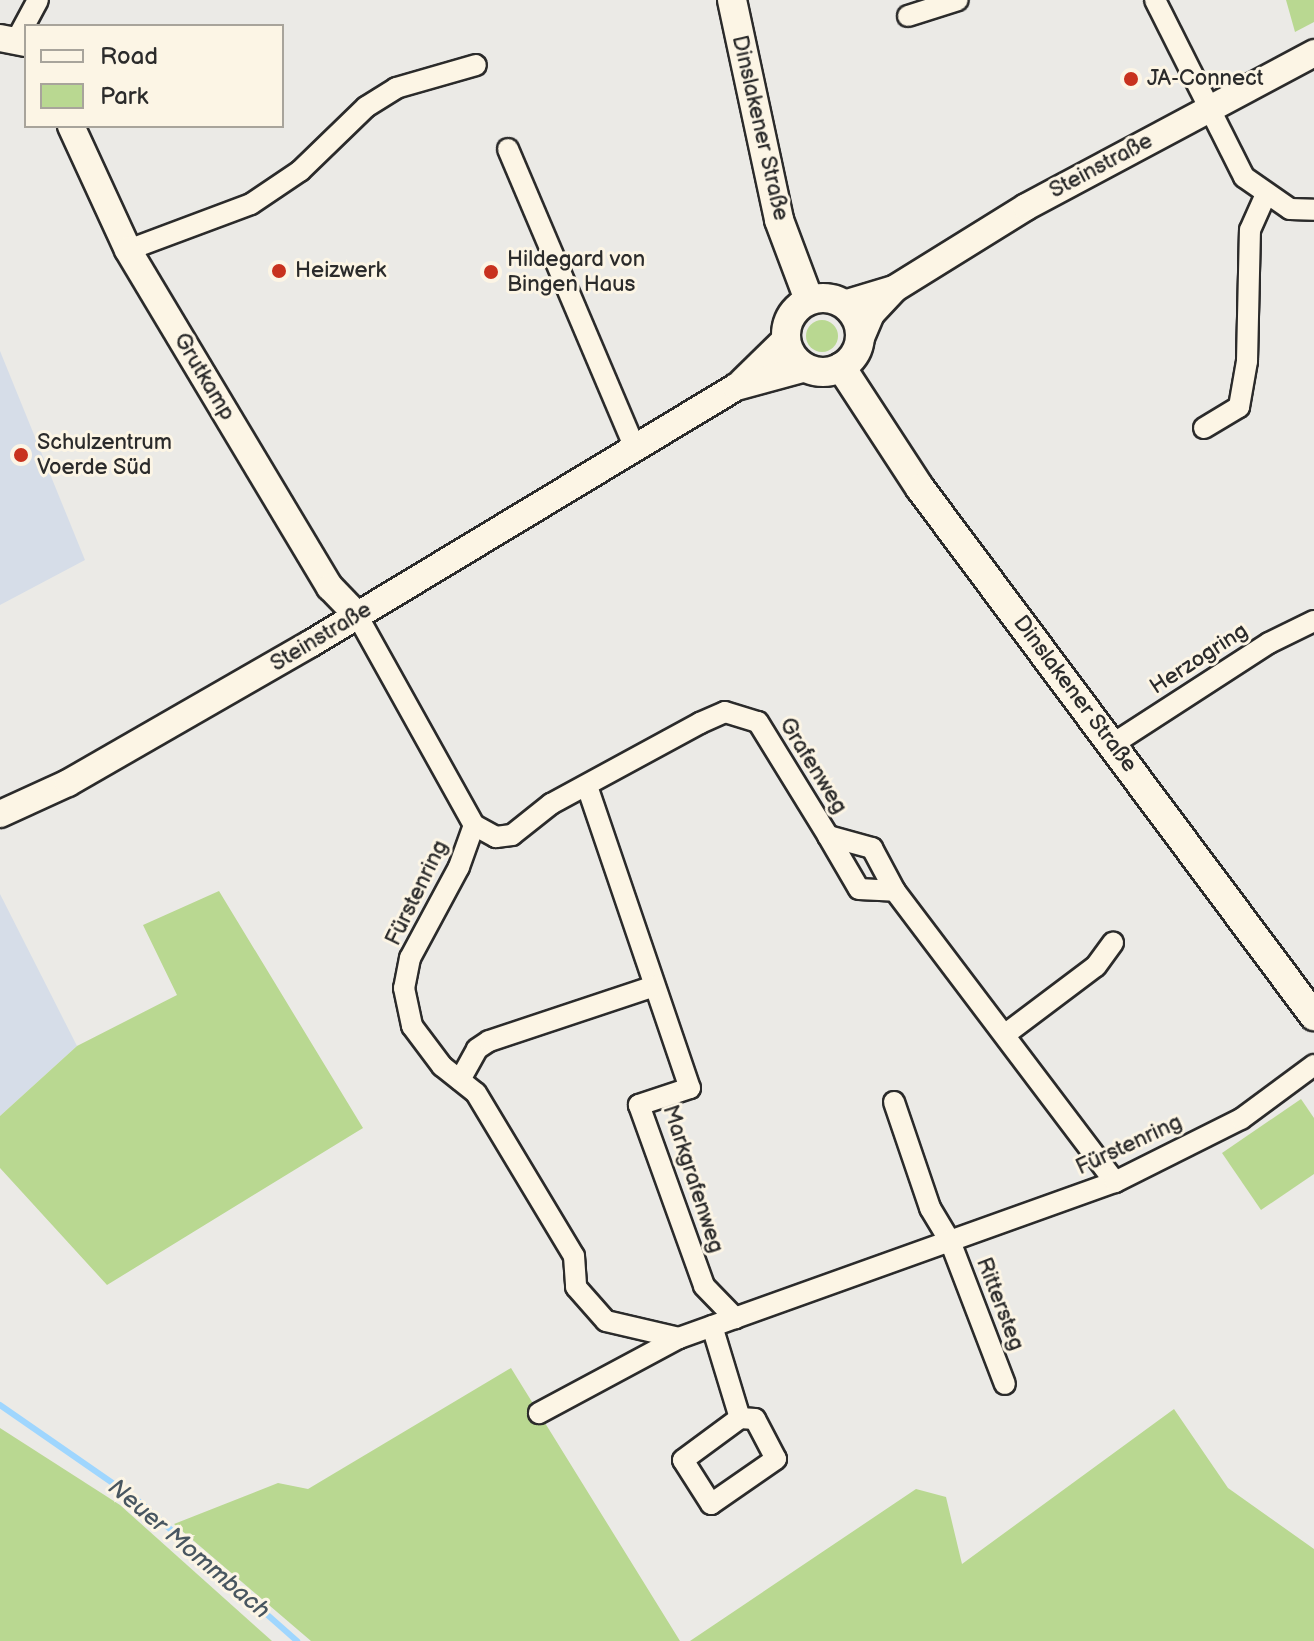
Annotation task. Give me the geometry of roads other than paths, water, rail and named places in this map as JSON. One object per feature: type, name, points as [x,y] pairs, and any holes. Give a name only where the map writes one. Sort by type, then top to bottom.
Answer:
[{"type":"main road","name":"Dinslakener Straße","points":[[732,0],[779,220],[809,300]]},
{"type":"main road","points":[[821,297],[844,304],[859,324],[860,340],[841,367],[830,372],[806,368],[789,351],[786,339],[791,316],[809,300],[821,297]]},
{"type":"main road","name":"Dinslakener Straße","points":[[841,367],[920,488],[1314,1016]]},
{"type":"street","points":[[908,16],[958,0]]},
{"type":"street","points":[[1155,0],[1207,109],[1244,177],[1265,196],[1290,209],[1314,210]]},
{"type":"street","points":[[25,24],[40,1]]},
{"type":"street","name":"Steinstraße","points":[[844,304],[894,289],[1026,207],[1314,53]]},
{"type":"street","points":[[128,250],[251,204],[300,171],[366,107],[396,88],[476,65]]},
{"type":"street","name":"Grutkamp","points":[[72,128],[128,250],[330,587],[357,615]]},
{"type":"street","points":[[508,149],[634,446]]},
{"type":"street","points":[[1204,428],[1239,407],[1247,361],[1250,230],[1265,196]]},
{"type":"street","name":"Steinstraße","points":[[860,340],[871,314],[894,289]]},
{"type":"street","name":"Steinstraße","points":[[0,814],[68,783],[357,615],[736,387],[786,339]]},
{"type":"street","name":"Steinstraße","points":[[736,387],[806,368]]},
{"type":"street","name":"Fürstenring","points":[[357,615],[474,825],[459,867],[410,958],[404,988],[412,1026],[442,1066],[476,1093],[574,1256],[576,1287],[606,1321],[679,1338]]},
{"type":"street","name":"Herzogring","points":[[1113,744],[1269,643],[1314,621]]},
{"type":"street","name":"Grafenweg","points":[[474,825],[496,837],[512,835],[551,804],[587,786],[648,748],[725,712],[758,722],[828,836],[872,848],[895,891],[1007,1033],[1115,1182]]},
{"type":"street","name":"Markgrafenweg","points":[[587,786],[690,1088],[639,1105],[704,1286],[735,1318]]},
{"type":"street","points":[[828,836],[859,889],[895,891]]},
{"type":"street","points":[[1007,1033],[1096,966],[1113,943]]},
{"type":"street","points":[[460,1080],[477,1049],[489,1041],[654,986]]},
{"type":"street","name":"Fürstenring","points":[[539,1413],[679,1338],[1115,1182],[1241,1119],[1314,1065]]},
{"type":"street","points":[[894,1102],[930,1208],[950,1241]]},
{"type":"street","name":"Rittersteg","points":[[950,1241],[1005,1384]]},
{"type":"street","points":[[712,1326],[740,1418]]},
{"type":"street","points":[[740,1418],[755,1419],[776,1459],[711,1504],[683,1460],[740,1418]]},
{"type":"waterway","name":"Neuer Mommbach","points":[[0,1405],[136,1499],[297,1641]]},
{"type":"place","name":"JA-Connect","points":[[1131,79]]},
{"type":"place","name":"Heizwerk","points":[[279,271]]},
{"type":"place","name":"Hildegard von Bingen Haus","points":[[491,272]]},
{"type":"place","name":"Schulzentrum Voerde Süd","points":[[21,455]]}]
